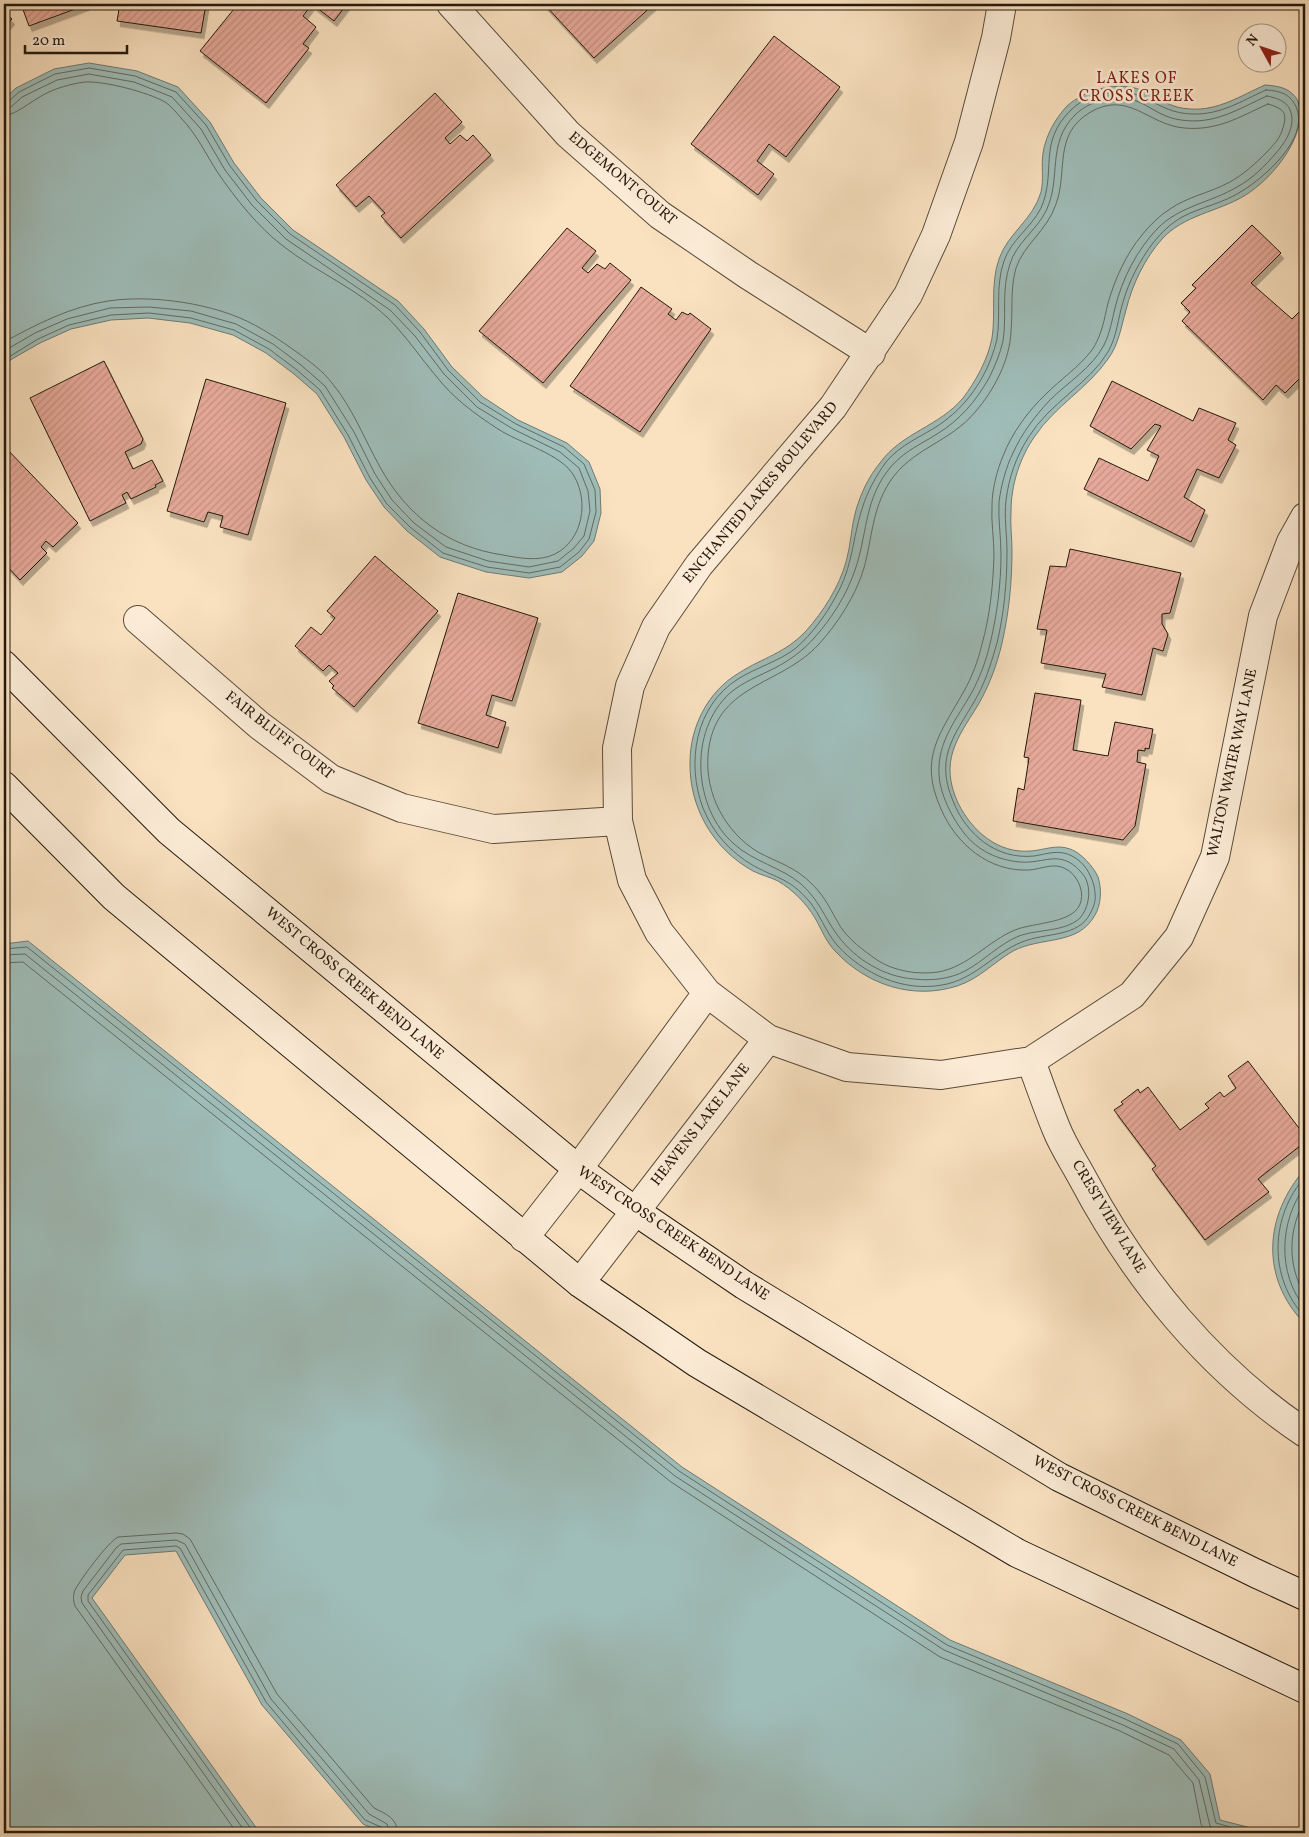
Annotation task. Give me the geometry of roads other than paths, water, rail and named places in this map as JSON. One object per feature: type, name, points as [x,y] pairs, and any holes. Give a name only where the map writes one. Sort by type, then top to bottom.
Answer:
[{"type":"street","name":"EDGEMONT COURT","points":[[451,4],[568,134],[660,215],[748,275],[871,352]]},
{"type":"street","name":"ENCHANTED LAKES BOULEVARD","points":[[768,1039],[707,993],[659,932],[632,880],[618,821],[617,748],[630,686],[656,627],[699,565],[833,407],[908,295],[936,235],[969,142],[996,38],[1002,4]]},
{"type":"street","name":"WALTON WATER WAY LANE","points":[[768,1039],[847,1067],[942,1075],[1031,1061],[1132,995],[1179,937],[1215,857],[1263,616],[1291,542],[1305,518]]},
{"type":"street","name":"FAIR BLUFF COURT","points":[[138,620],[259,725],[332,779],[402,808],[493,829],[618,821]]},
{"type":"street","name":"WEST CROSS CREEK BEND LANE","points":[[4,665],[169,832],[578,1169],[635,1211],[744,1285],[1059,1476],[1305,1596]]},
{"type":"street","points":[[4,786],[114,897],[580,1283],[697,1363],[1017,1553],[1305,1689]]},
{"type":"street","points":[[524,1238],[578,1169],[707,993]]},
{"type":"street","name":"HEAVENS LAKE LANE","points":[[580,1283],[768,1039]]},
{"type":"street","name":"CREST VIEW LANE","points":[[1031,1061],[1057,1130],[1095,1201],[1132,1261],[1182,1326],[1223,1368],[1283,1418],[1305,1433]]},
{"type":"water","points":[[89,63],[137,71],[178,87],[210,122],[234,163],[261,198],[293,230],[398,301],[424,329],[452,367],[483,397],[518,420],[567,443],[589,462],[600,489],[601,513],[594,541],[582,556],[562,572],[529,578],[486,572],[440,557],[407,531],[384,507],[366,480],[344,437],[317,394],[266,353],[233,335],[190,323],[148,318],[111,320],[71,329],[40,343],[12,359],[4,366],[4,99],[16,88],[54,69]]},
{"type":"water","points":[[1265,85],[1284,88],[1292,93],[1298,101],[1300,114],[1298,128],[1285,156],[1255,189],[1234,201],[1180,224],[1162,239],[1145,263],[1136,282],[1112,353],[1091,379],[1043,425],[1025,453],[1015,481],[1011,501],[1011,585],[1002,643],[989,683],[957,740],[950,762],[950,775],[958,803],[971,823],[987,839],[997,845],[1019,851],[1060,847],[1078,853],[1090,865],[1098,877],[1100,887],[1099,907],[1088,925],[1079,932],[1058,939],[1024,946],[1006,955],[979,975],[957,986],[924,991],[892,987],[876,981],[848,964],[836,952],[811,912],[794,893],[778,881],[753,871],[739,862],[715,839],[699,810],[691,779],[691,749],[697,723],[710,700],[728,681],[790,645],[812,624],[830,599],[843,571],[848,556],[856,510],[872,473],[899,444],[954,408],[963,398],[981,370],[992,338],[994,289],[999,259],[1008,242],[1027,219],[1037,202],[1042,187],[1044,146],[1055,122],[1067,106],[1083,95],[1093,91],[1122,86],[1141,90],[1176,107],[1190,109],[1210,108],[1229,102]]},
{"type":"water","points":[[28,941],[682,1467],[950,1640],[1128,1714],[1181,1740],[1210,1774],[1220,1820],[1271,1833],[384,1833],[363,1824],[262,1705],[176,1551],[125,1555],[92,1598],[260,1833],[4,1833],[4,944]]},
{"type":"water","points":[[1305,1169],[1305,1324],[1290,1306],[1280,1287],[1274,1267],[1273,1247],[1275,1227],[1281,1207],[1291,1187]]},
{"type":"district","name":"LAKES OF CROSS CREEK","points":[[1137,88]]}]
